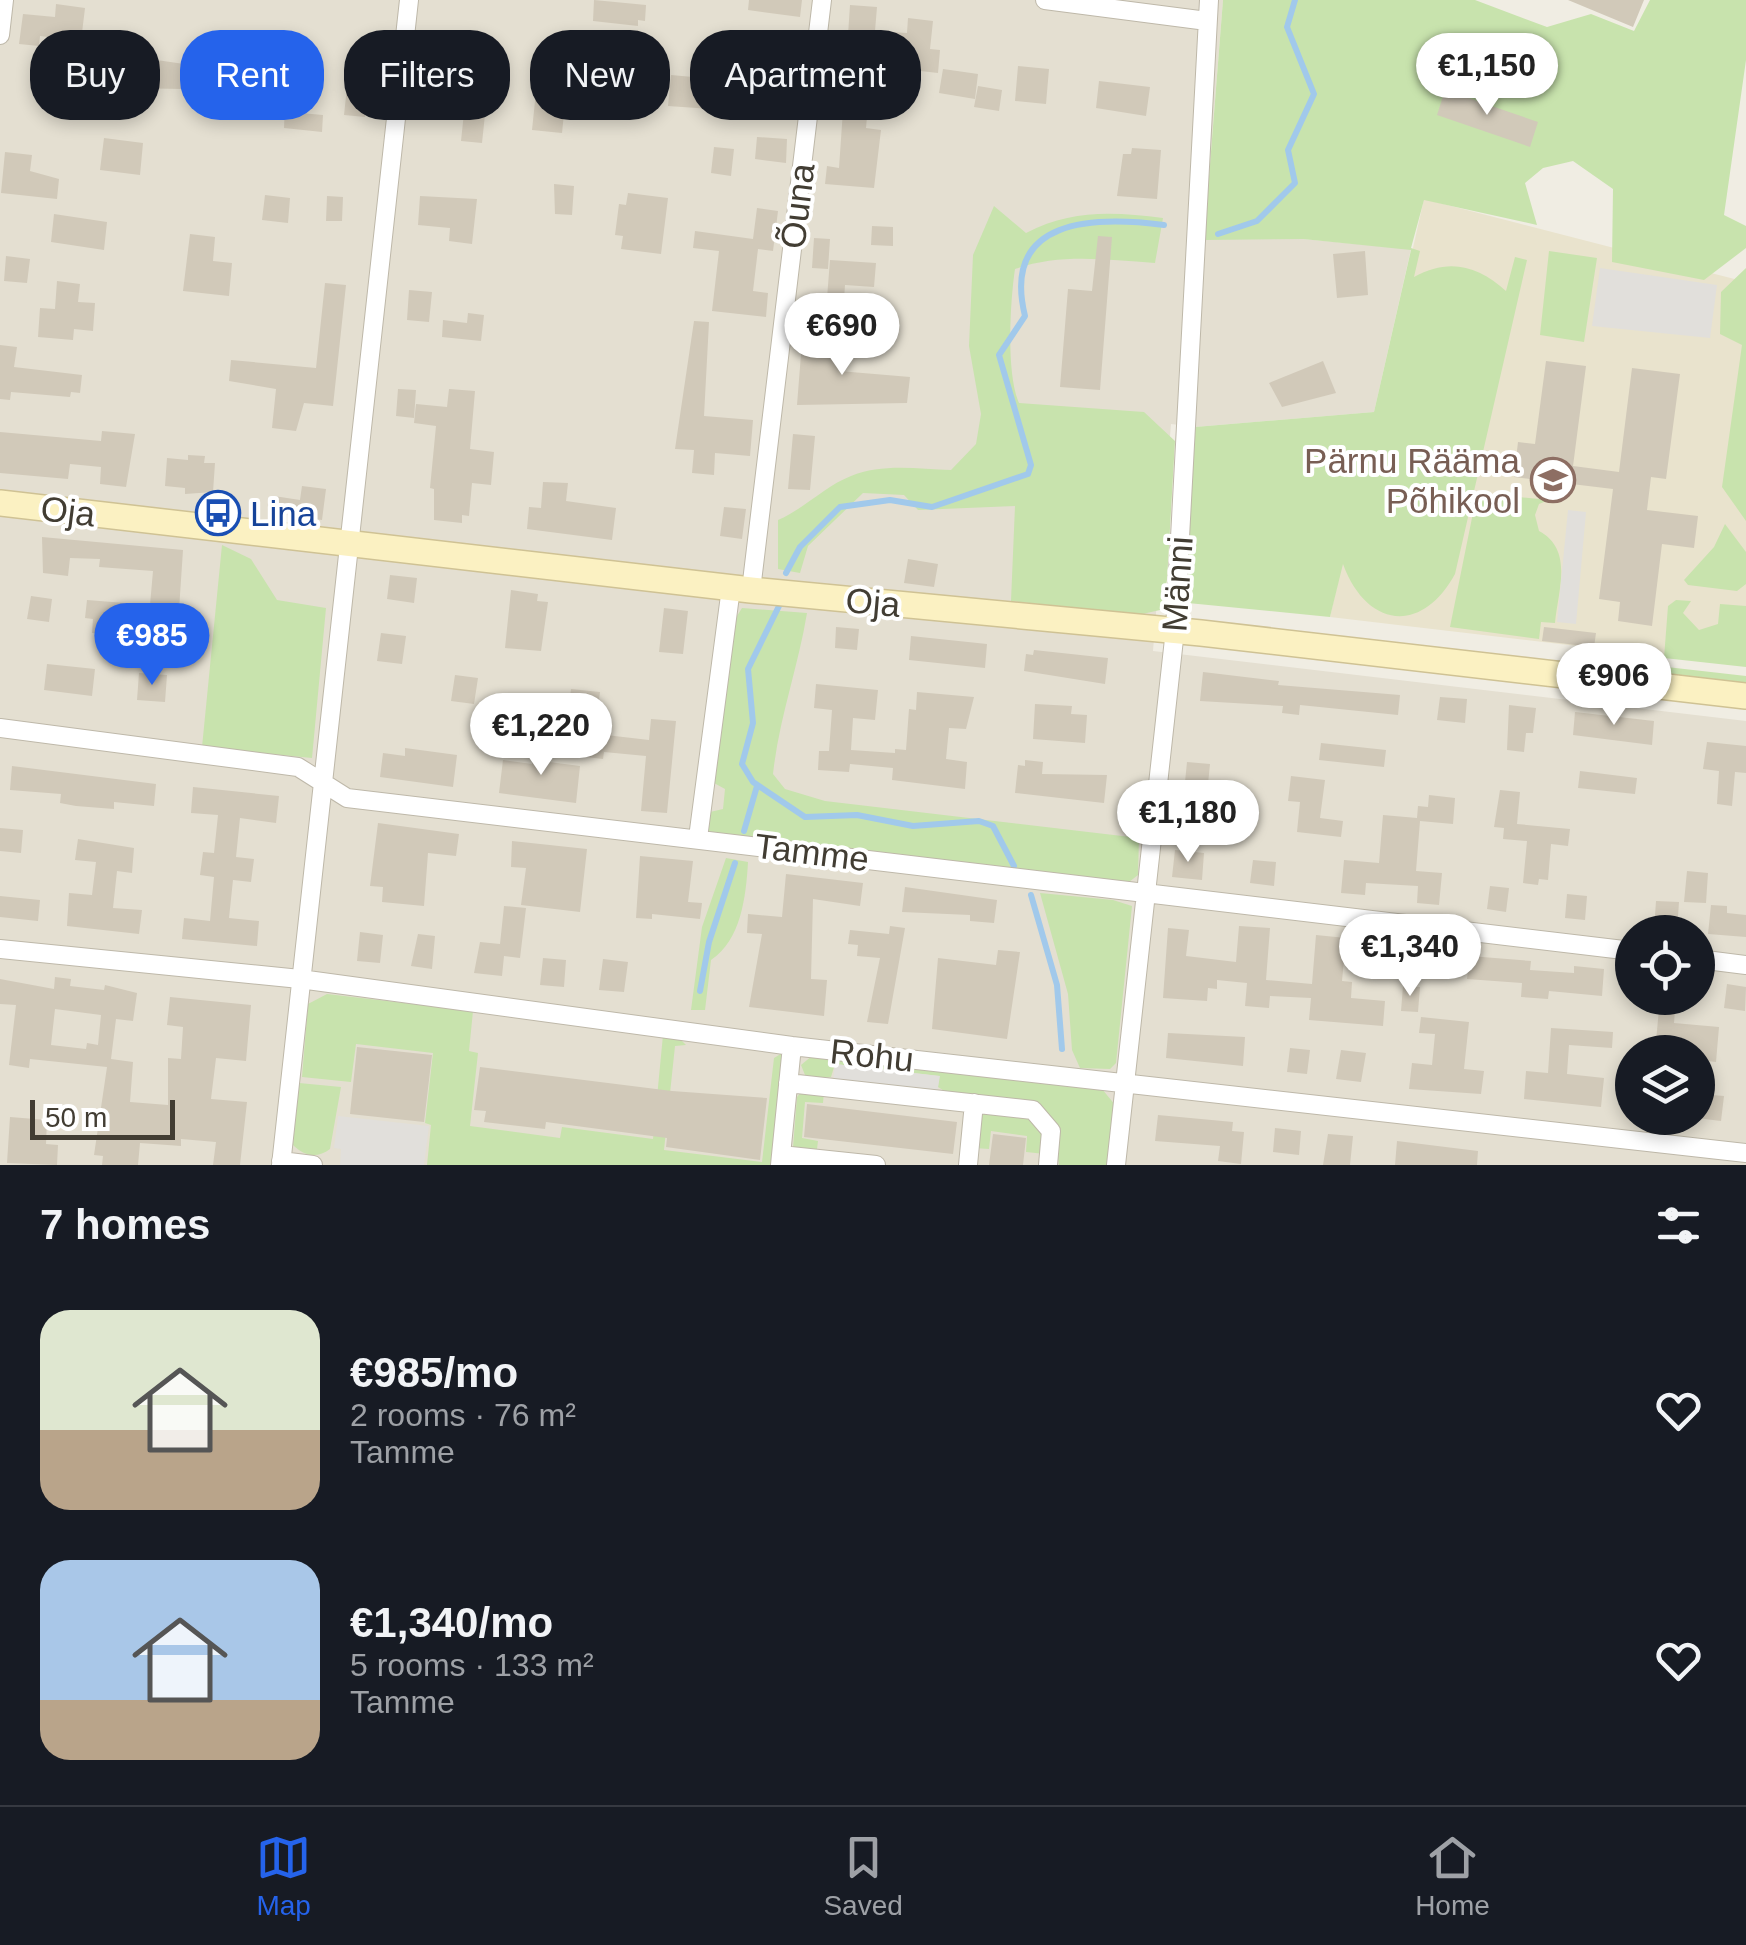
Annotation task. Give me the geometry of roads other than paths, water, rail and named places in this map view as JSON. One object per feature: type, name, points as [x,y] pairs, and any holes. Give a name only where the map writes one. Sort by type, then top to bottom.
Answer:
[{"type":"street","points":[[0,35],[4,0]]},
{"type":"street","points":[[312,1165],[281,1163],[409,0]]},
{"type":"street","name":"Õuna","points":[[698,838],[741,589],[822,0]]},
{"type":"street","points":[[1045,0],[1207,22]]},
{"type":"street","name":"Männi","points":[[1116,1165],[1143,892],[1175,630],[1209,0]]},
{"type":"street","name":"Oja","points":[[0,504],[741,589],[1175,630],[1746,696]]},
{"type":"street","name":"Tamme","points":[[0,728],[298,768],[347,798],[1615,949]]},
{"type":"street","name":"Rohu","points":[[0,949],[300,979],[792,1046],[1746,1153]]},
{"type":"street","points":[[1715,961],[1746,965]]},
{"type":"street","points":[[792,1046],[781,1160],[876,1165]]},
{"type":"street","points":[[788,1083],[1033,1110],[1050,1131],[1048,1165]]},
{"type":"street","points":[[968,1165],[974,1103]]},
{"type":"waterway","points":[[1218,234],[1257,221],[1295,183],[1288,150],[1314,94],[1287,27],[1295,0]]},
{"type":"waterway","points":[[786,573],[800,547],[840,507],[890,500],[932,507],[1028,474],[1031,465],[999,355],[1025,316],[1021,284],[1027,259],[1040,242],[1059,230],[1082,224],[1164,225]]},
{"type":"waterway","points":[[779,606],[748,669],[753,723],[742,764],[753,782],[805,817],[857,815],[913,826],[979,821],[993,826],[1014,866]]},
{"type":"waterway","points":[[744,831],[757,786]]},
{"type":"waterway","points":[[700,991],[709,942],[735,863]]},
{"type":"waterway","points":[[1031,895],[1057,985],[1062,1049]]},
{"type":"place","name":"Pärnu Rääma Põhikool","points":[[1553,480]]},
{"type":"place","name":"Lina","points":[[218,513]]}]
